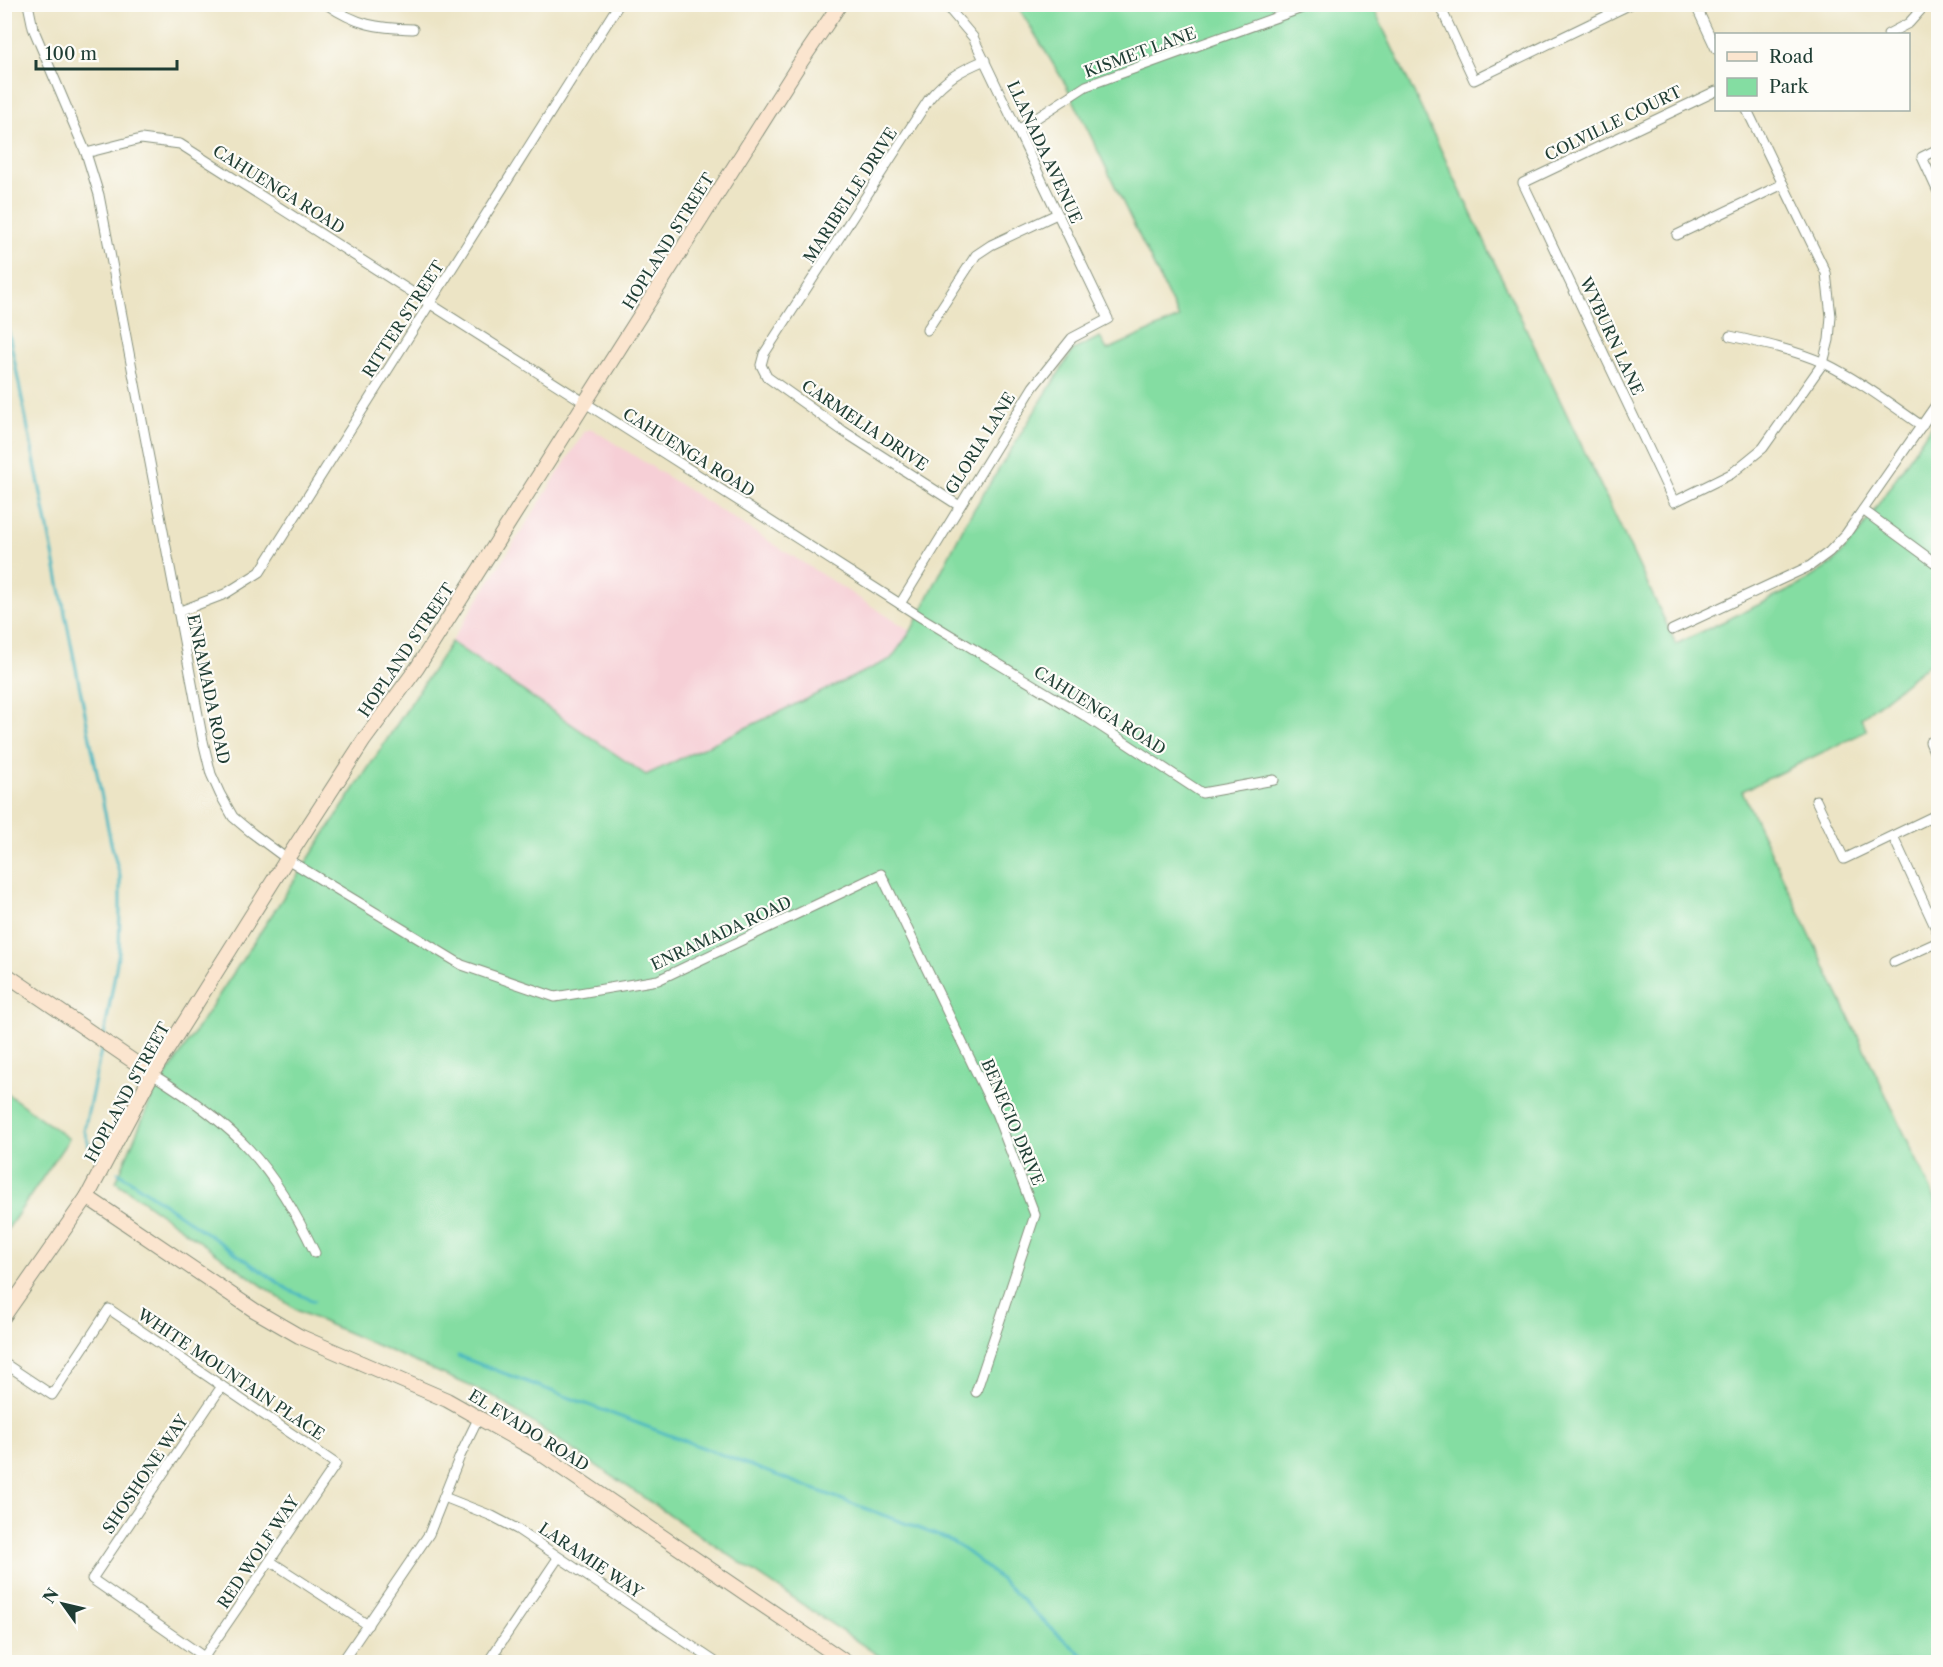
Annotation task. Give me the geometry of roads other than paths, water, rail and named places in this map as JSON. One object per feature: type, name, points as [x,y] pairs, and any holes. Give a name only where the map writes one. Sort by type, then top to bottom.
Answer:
[{"type":"street","name":"ENRAMADA ROAD","points":[[28,4],[33,28],[86,153],[99,195],[211,774],[233,817],[288,859],[462,965],[555,997],[658,980],[881,874]]},
{"type":"street","points":[[326,4],[361,24],[379,28],[412,29]]},
{"type":"street","name":"RITTER STREET","points":[[178,612],[225,594],[260,572],[619,4]]},
{"type":"street","name":"HOPLAND STREET","points":[[4,1316],[87,1197],[152,1074],[288,859],[364,740],[423,659],[583,404],[840,4]]},
{"type":"street","name":"LLANADA AVENUE","points":[[945,4],[973,37],[985,60],[1107,319]]},
{"type":"street","name":"KISMET LANE","points":[[1018,130],[1086,86],[1313,4]]},
{"type":"street","points":[[1439,4],[1474,80],[1631,4]]},
{"type":"street","points":[[1695,4],[1715,47]]},
{"type":"street","points":[[1890,33],[1908,22],[1926,4]]},
{"type":"street","name":"MARIBELLE DRIVE","points":[[761,365],[764,354],[929,99],[942,83],[958,71],[985,60]]},
{"type":"street","name":"COLVILLE COURT","points":[[1523,183],[1715,91]]},
{"type":"street","points":[[1747,111],[1826,273],[1831,316],[1823,363]]},
{"type":"street","name":"CAHUENGA ROAD","points":[[86,153],[141,139],[180,144],[431,303],[583,404],[900,604],[1085,716],[1202,793],[1274,780]]},
{"type":"street","points":[[1938,149],[1922,157],[1938,192]]},
{"type":"street","name":"WYBURN LANE","points":[[1523,183],[1674,502],[1731,474],[1750,461],[1773,436],[1823,363]]},
{"type":"street","points":[[1677,235],[1783,184]]},
{"type":"street","points":[[927,330],[976,255],[991,244],[1057,214]]},
{"type":"street","name":"GLORIA LANE","points":[[900,604],[958,505],[1033,387],[1072,338],[1107,319]]},
{"type":"street","points":[[1730,336],[1780,347],[1823,363],[1859,383],[1922,426]]},
{"type":"street","name":"CARMELIA DRIVE","points":[[761,365],[767,377],[786,391],[958,505]]},
{"type":"street","points":[[1672,630],[1810,566],[1829,552],[1863,510],[1938,402]]},
{"type":"street","points":[[1863,510],[1938,565]]},
{"type":"street","points":[[1930,742],[1938,761]]},
{"type":"street","points":[[1816,800],[1844,859],[1938,814]]},
{"type":"street","points":[[1893,836],[1938,933]]},
{"type":"street","name":"BENECIO DRIVE","points":[[881,874],[996,1113],[1035,1215],[976,1392]]},
{"type":"street","points":[[1894,962],[1938,942]]},
{"type":"street","points":[[4,973],[213,1115],[247,1145],[270,1172],[294,1208],[315,1253]]},
{"type":"street","name":"EL EVADO ROAD","points":[[87,1197],[236,1298],[299,1336],[479,1417],[534,1449],[846,1662]]},
{"type":"street","name":"WHITE MOUNTAIN PLACE","points":[[4,1363],[52,1395],[110,1309],[336,1464]]},
{"type":"street","name":"SHOSHONE WAY","points":[[204,1657],[92,1579],[222,1386]]},
{"type":"street","points":[[342,1662],[429,1534],[479,1417]]},
{"type":"street","name":"RED WOLF WAY","points":[[204,1657],[336,1464]]},
{"type":"street","name":"LARAMIE WAY","points":[[444,1497],[504,1521],[714,1660]]},
{"type":"street","points":[[488,1662],[558,1558]]},
{"type":"street","points":[[270,1561],[368,1625]]},
{"type":"street","points":[[494,1653],[507,1662]]},
{"type":"waterway","points":[[4,309],[111,843],[120,876],[119,951],[104,1036]]},
{"type":"waterway","points":[[91,1151],[84,1131],[102,1046]]},
{"type":"waterway","points":[[118,1172],[289,1290],[314,1301]]},
{"type":"waterway","points":[[458,1356],[947,1539],[986,1567],[1055,1632],[1092,1662]]}]
